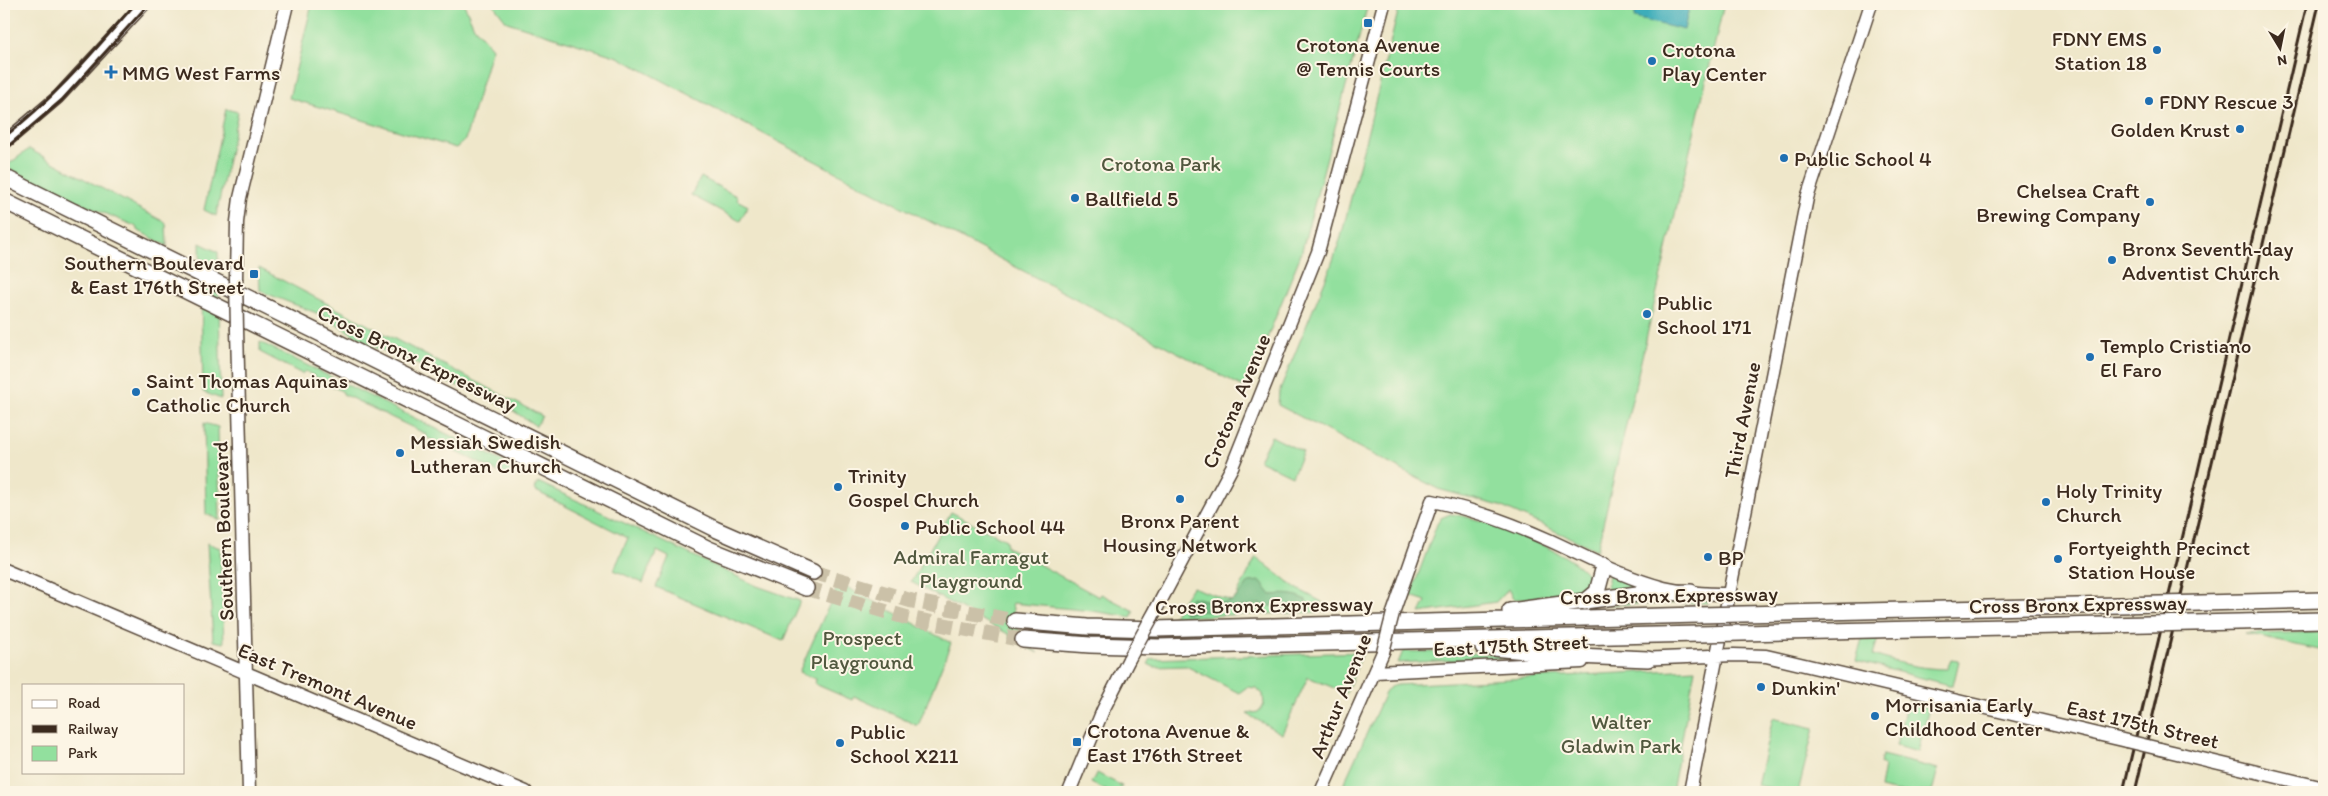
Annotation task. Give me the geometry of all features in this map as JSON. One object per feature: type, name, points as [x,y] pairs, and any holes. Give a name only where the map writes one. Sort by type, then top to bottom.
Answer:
[{"type":"highway","name":"Cross Bronx Expressway","points":[[4,178],[715,529],[813,572]]},
{"type":"highway","name":"Cross Bronx Expressway","points":[[4,201],[709,549],[806,588]]},
{"type":"highway","points":[[1584,602],[1593,598],[1597,592],[1604,566]]},
{"type":"highway","points":[[1419,622],[1637,594],[1691,592]]},
{"type":"highway","name":"Cross Bronx Expressway","points":[[1016,621],[1078,627],[1139,629],[2324,600]]},
{"type":"highway","name":"Cross Bronx Expressway","points":[[1023,640],[1126,647],[2324,620]]},
{"type":"highway","points":[[1412,640],[1577,656],[1648,659]]},
{"type":"main road","points":[[4,143],[63,92],[144,4]]},
{"type":"main road","name":"Southern Boulevard","points":[[249,792],[236,222],[240,198],[287,4]]},
{"type":"main road","name":"Crotona Avenue","points":[[1068,792],[1103,710],[1232,467],[1318,252],[1384,4]]},
{"type":"main road","name":"Third Avenue","points":[[1690,792],[1807,198],[1871,4]]},
{"type":"main road","name":"Arthur Avenue","points":[[1321,792],[1383,652],[1393,613],[1432,501],[1471,511],[1509,524],[1604,566]]},
{"type":"main road","points":[[1604,566],[1658,586],[1691,592],[1729,594]]},
{"type":"main road","name":"East Tremont Avenue","points":[[4,570],[526,792]]},
{"type":"main road","name":"East 175th Street","points":[[1375,672],[1717,655],[1750,655],[1775,658],[2160,749],[2324,790]]},
{"type":"green space","points":[[312,4],[464,4],[474,27],[492,48],[465,140],[456,148],[289,98]]},
{"type":"green space","name":"Crotona Park","points":[[493,4],[1368,4],[1301,254],[1248,386],[1245,388],[618,57],[507,22]]},
{"type":"green space","points":[[1400,4],[1724,4],[1597,550],[1500,506],[1438,489],[1278,405],[1279,392],[1341,237]]},
{"type":"green space","points":[[226,109],[238,112],[216,216],[204,210]]},
{"type":"green space","points":[[29,149],[166,223],[167,246],[139,231],[135,226],[89,207],[5,167]]},
{"type":"green space","points":[[701,177],[738,197],[737,200],[748,206],[740,221],[691,195]]},
{"type":"green space","points":[[200,243],[218,252],[221,399],[203,392]]},
{"type":"green space","points":[[259,268],[542,416],[536,426],[512,410],[462,387],[448,383],[417,364],[372,346],[324,316],[260,291]]},
{"type":"green space","points":[[260,342],[514,467],[508,477],[426,437],[426,434],[343,394],[343,392],[305,371],[302,374],[260,352]]},
{"type":"green space","points":[[204,423],[218,427],[220,520],[206,514]]},
{"type":"green space","points":[[1271,436],[1303,452],[1292,476],[1259,460]]},
{"type":"green space","points":[[538,482],[757,586],[800,601],[783,641],[656,587],[669,557],[657,551],[643,583],[614,570],[628,538],[534,490]]},
{"type":"green space","name":"Admiral Farragut Playground","points":[[951,512],[1006,540],[1007,547],[1099,597],[1101,594],[1134,611],[1131,617],[1012,603],[1019,631],[1038,653],[1009,638],[1010,635],[911,582]]},
{"type":"green space","points":[[1450,514],[1501,527],[1560,554],[1575,563],[1586,574],[1588,587],[1521,599],[1513,599],[1508,589],[1496,602],[1420,613],[1426,601],[1411,596],[1412,591],[1437,524],[1441,518]]},
{"type":"green space","points":[[207,543],[220,548],[224,643],[213,641]]},
{"type":"green space","points":[[1256,557],[1296,588],[1322,602],[1320,608],[1327,612],[1172,617],[1192,587],[1231,601],[1235,599]]},
{"type":"green space","points":[[1609,574],[1639,586],[1638,589],[1606,593]]},
{"type":"green space","points":[[1260,581],[1271,595],[1298,596],[1306,600],[1307,607],[1299,611],[1261,604],[1184,613],[1183,610],[1191,597],[1218,603],[1230,602],[1242,592],[1249,582]]},
{"type":"green space","name":"Prospect Playground","points":[[839,583],[951,643],[918,726],[854,696],[852,700],[815,684],[816,679],[799,672]]},
{"type":"green space","points":[[1664,597],[1708,600],[1708,603],[1607,605]]},
{"type":"green space","points":[[1864,631],[1880,632],[1873,655],[1891,661],[1928,668],[1947,669],[1951,660],[1959,661],[1953,686],[1856,661]]},
{"type":"green space","points":[[2324,632],[2324,651],[2245,634]]},
{"type":"green space","points":[[1403,651],[1526,655],[1526,657],[1398,663]]},
{"type":"green space","points":[[1363,652],[1346,693],[1308,677],[1282,734],[1247,714],[1258,712],[1264,705],[1263,694],[1256,688],[1247,687],[1239,693],[1186,666],[1154,667],[1148,664],[1151,659]]},
{"type":"green space","name":"Walter Gladwin Park","points":[[1695,669],[1672,792],[1340,792],[1385,693],[1390,687],[1397,685]]},
{"type":"green space","points":[[1907,702],[1929,708],[1918,752],[1896,746]]},
{"type":"green space","points":[[1773,718],[1814,728],[1798,792],[1787,792],[1757,785]]},
{"type":"green space","points":[[1882,755],[1938,769],[1932,792],[1898,792],[1880,788],[1884,766],[1880,764]]},
{"type":"green space","points":[[1097,773],[1122,786],[1119,792],[1109,792],[1091,783]]},
{"type":"water","points":[[1637,4],[1690,4],[1684,30],[1634,18]]},
{"type":"tunnel","points":[[813,572],[912,601],[1015,621]]},
{"type":"tunnel","points":[[806,588],[908,618],[1023,640]]},
{"type":"railway","points":[[4,137],[57,91],[135,4]]},
{"type":"railway","points":[[4,150],[62,100],[149,4]]},
{"type":"railway","points":[[2123,792],[2307,4]]},
{"type":"railway","points":[[2135,792],[2319,4]]},
{"type":"place","name":"Crotona Avenue @ Tennis Courts","points":[[1368,23]]},
{"type":"place","name":"FDNY EMS Station 18","points":[[2157,50]]},
{"type":"place","name":"Crotona Play Center","points":[[1652,61]]},
{"type":"place","name":"MMG West Farms","points":[[111,72]]},
{"type":"place","name":"FDNY Rescue 3","points":[[2149,101]]},
{"type":"place","name":"Golden Krust","points":[[2240,129]]},
{"type":"place","name":"Public School 4","points":[[1784,158]]},
{"type":"place","name":"Ballfield 5","points":[[1075,198]]},
{"type":"place","name":"Chelsea Craft Brewing Company","points":[[2150,202]]},
{"type":"place","name":"Bronx Seventh-day Adventist Church","points":[[2112,260]]},
{"type":"place","name":"Southern Boulevard & East 176th Street","points":[[254,274]]},
{"type":"place","name":"Public School 171","points":[[1647,314]]},
{"type":"place","name":"Templo Cristiano El Faro","points":[[2090,357]]},
{"type":"place","name":"Saint Thomas Aquinas Catholic Church","points":[[136,392]]},
{"type":"place","name":"Messiah Swedish Lutheran Church","points":[[400,453]]},
{"type":"place","name":"Trinity Gospel Church","points":[[838,487]]},
{"type":"place","name":"Bronx Parent Housing Network","points":[[1180,499]]},
{"type":"place","name":"Holy Trinity Church","points":[[2046,502]]},
{"type":"place","name":"Public School 44","points":[[905,526]]},
{"type":"place","name":"BP","points":[[1708,557]]},
{"type":"place","name":"Fortyeighth Precinct Station House","points":[[2058,559]]},
{"type":"place","name":"Dunkin'","points":[[1761,687]]},
{"type":"place","name":"Morrisania Early Childhood Center","points":[[1875,716]]},
{"type":"place","name":"Crotona Avenue & East 176th Street","points":[[1077,742]]},
{"type":"place","name":"Public School X211","points":[[840,743]]}]
